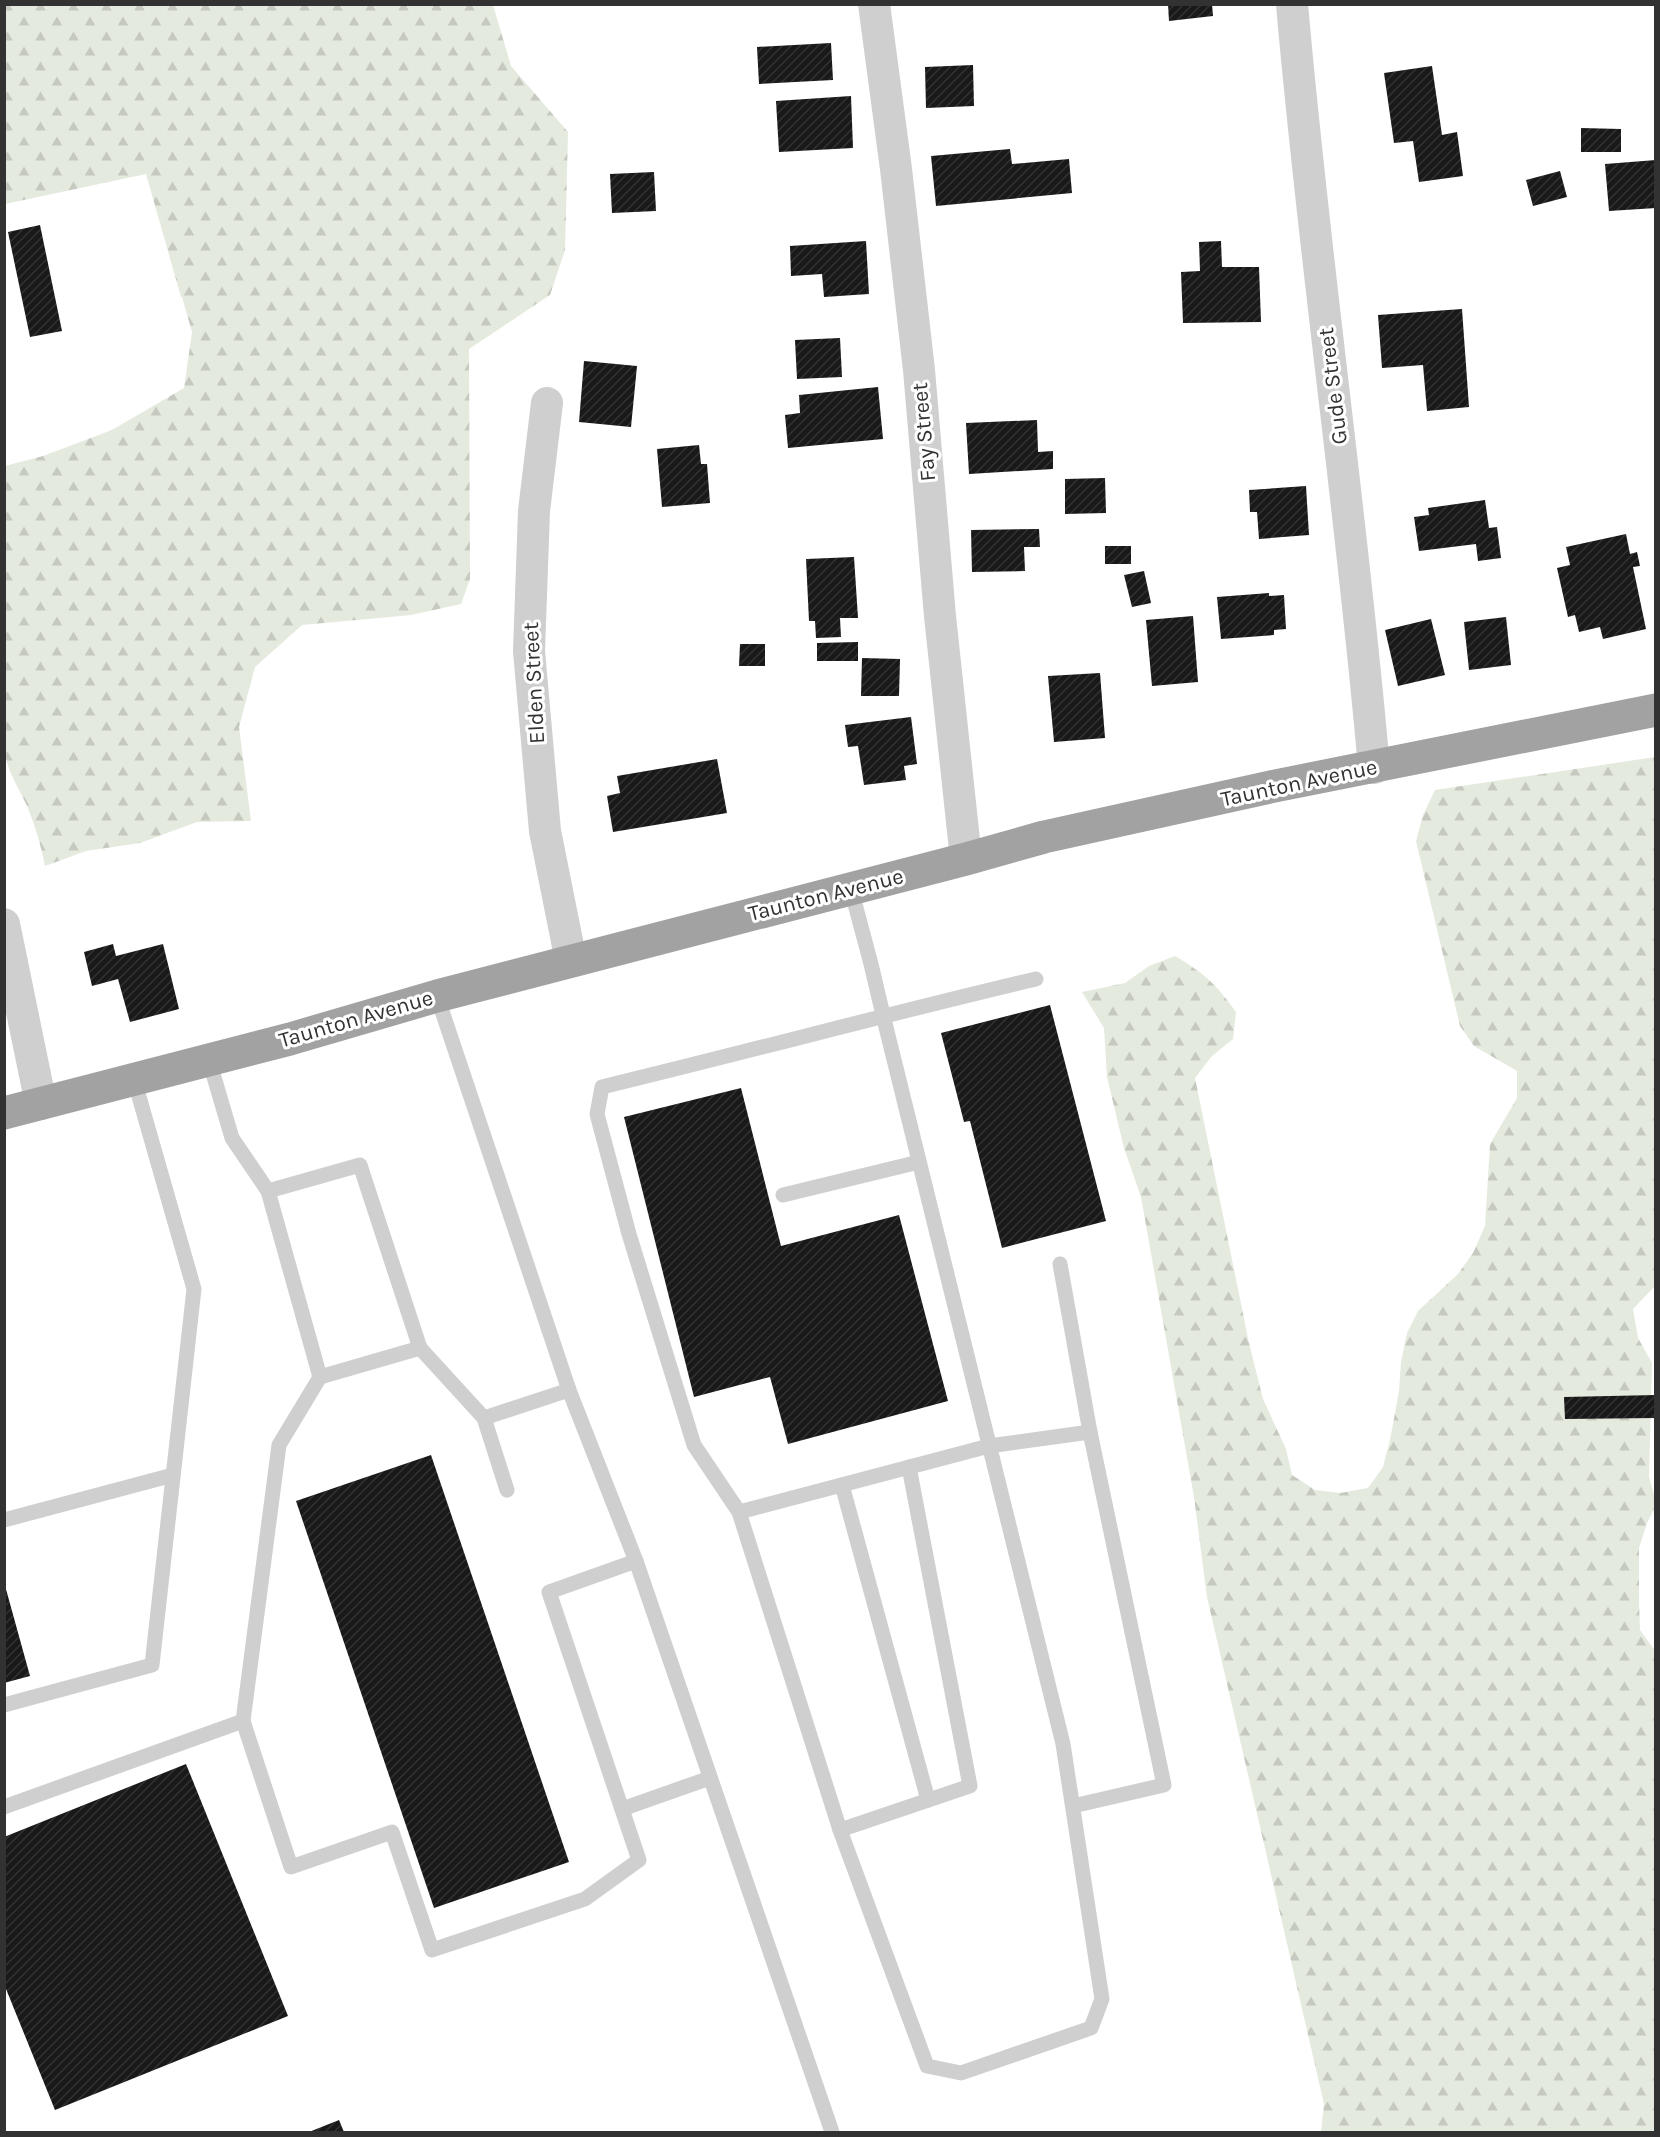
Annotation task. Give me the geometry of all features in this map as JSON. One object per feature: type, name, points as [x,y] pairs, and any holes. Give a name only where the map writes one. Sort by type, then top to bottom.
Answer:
[{"type":"highway","name":"Taunton Avenue","points":[[4,1113],[290,1039],[436,996],[1055,835],[1270,787],[1656,710]]},
{"type":"street","name":"Fay Street","points":[[874,4],[919,370],[940,616],[966,860]]},
{"type":"street","name":"Gude Street","points":[[1292,4],[1300,103],[1363,640],[1374,768]]},
{"type":"street","name":"Elden Street","points":[[547,403],[534,511],[529,651],[545,831],[571,961]]},
{"type":"street","points":[[4,924],[41,1104]]},
{"type":"lane","points":[[851,889],[871,964],[883,1016],[1063,1744],[1102,2000],[1091,2028],[961,2073],[927,2066],[840,1830],[739,1512],[694,1444],[630,1234],[597,1114],[602,1087],[748,1052],[883,1016],[1036,979]]},
{"type":"lane","points":[[436,996],[569,1390],[636,1561],[832,2133]]},
{"type":"lane","points":[[209,1059],[232,1138],[268,1191],[320,1377]]},
{"type":"lane","points":[[4,1705],[152,1665],[194,1288],[134,1079]]},
{"type":"lane","points":[[783,1195],[919,1162]]},
{"type":"lane","points":[[268,1191],[360,1165],[420,1348],[484,1418],[507,1490]]},
{"type":"lane","points":[[1060,1264],[1090,1432],[1164,1785],[1073,1806]]},
{"type":"lane","points":[[420,1348],[320,1377],[279,1444],[243,1721],[291,1867],[392,1832],[432,1950],[585,1899],[639,1860],[549,1592],[636,1561]]},
{"type":"lane","points":[[484,1418],[569,1390]]},
{"type":"lane","points":[[739,1512],[990,1446],[1090,1432]]},
{"type":"lane","points":[[840,1830],[970,1786],[909,1467]]},
{"type":"lane","points":[[4,1520],[174,1475]]},
{"type":"lane","points":[[842,1485],[928,1800]]},
{"type":"lane","points":[[4,1808],[243,1721]]},
{"type":"lane","points":[[622,1809],[710,1778]]},
{"type":"green space","points":[[4,5],[493,5],[511,66],[568,132],[565,250],[550,295],[469,349],[470,579],[461,604],[411,615],[302,625],[255,667],[239,727],[251,821],[197,822],[140,843],[86,851],[45,866],[33,820],[11,774],[5,753],[5,466],[43,456],[112,430],[184,388],[192,332],[146,174],[5,204]]},
{"type":"green space","points":[[1655,757],[1656,1285],[1633,1309],[1638,1338],[1652,1363],[1649,1477],[1656,1505],[1639,1548],[1640,1630],[1656,1652],[1655,2132],[1321,2132],[1324,2104],[1207,1597],[1194,1497],[1141,1197],[1124,1148],[1107,1077],[1104,1028],[1082,992],[1125,983],[1149,966],[1175,956],[1209,980],[1236,1012],[1233,1039],[1212,1056],[1195,1078],[1249,1343],[1263,1399],[1286,1449],[1292,1475],[1315,1490],[1340,1493],[1368,1488],[1383,1467],[1390,1440],[1407,1333],[1418,1311],[1458,1274],[1473,1253],[1485,1226],[1490,1144],[1517,1098],[1517,1071],[1474,1046],[1460,1026],[1416,841],[1423,815],[1435,790]]},
{"type":"building","points":[[1168,4],[1212,4],[1213,16],[1169,21]]},
{"type":"building","points":[[831,43],[833,80],[759,84],[757,47]]},
{"type":"building","points":[[973,65],[974,106],[926,108],[925,67]]},
{"type":"building","points":[[1432,66],[1442,135],[1457,132],[1463,176],[1419,182],[1413,141],[1394,143],[1384,73]]},
{"type":"building","points":[[851,96],[853,148],[779,152],[776,101]]},
{"type":"building","points":[[1581,128],[1621,129],[1621,152],[1581,152]]},
{"type":"building","points":[[1010,149],[1012,164],[1069,159],[1072,193],[936,206],[931,156]]},
{"type":"building","points":[[1656,160],[1656,208],[1609,211],[1605,164]]},
{"type":"building","points":[[1560,171],[1567,197],[1533,206],[1526,180]]},
{"type":"building","points":[[654,172],[656,211],[612,213],[610,174]]},
{"type":"building","points":[[40,225],[62,331],[30,337],[8,232]]},
{"type":"building","points":[[866,241],[869,294],[824,297],[822,274],[791,276],[790,246]]},
{"type":"building","points":[[1221,241],[1222,267],[1259,267],[1261,322],[1183,323],[1181,272],[1200,271],[1199,242]]},
{"type":"building","points":[[1462,309],[1469,407],[1427,411],[1423,365],[1382,368],[1378,315]]},
{"type":"building","points":[[840,338],[842,377],[797,379],[795,340]]},
{"type":"building","points":[[584,361],[637,366],[631,427],[579,422]]},
{"type":"building","points":[[878,387],[883,439],[788,448],[785,415],[800,413],[799,395]]},
{"type":"building","points":[[1037,420],[1038,452],[1053,451],[1053,469],[969,474],[966,423]]},
{"type":"building","points":[[699,445],[701,464],[707,464],[710,503],[662,507],[657,449]]},
{"type":"building","points":[[1105,478],[1106,513],[1065,514],[1065,479]]},
{"type":"building","points":[[1306,486],[1309,535],[1259,539],[1257,512],[1250,512],[1249,490]]},
{"type":"building","points":[[1485,500],[1489,528],[1497,527],[1501,558],[1478,561],[1476,544],[1419,551],[1414,517],[1429,515],[1428,508]]},
{"type":"building","points":[[1039,529],[1040,547],[1024,547],[1025,571],[972,572],[971,530]]},
{"type":"building","points":[[1626,534],[1630,554],[1637,552],[1640,566],[1633,567],[1646,629],[1603,639],[1600,627],[1579,632],[1575,615],[1568,617],[1557,568],[1570,565],[1566,547]]},
{"type":"building","points":[[1105,546],[1131,546],[1131,564],[1105,564]]},
{"type":"building","points":[[854,557],[858,618],[840,618],[841,637],[816,638],[815,621],[809,621],[806,559]]},
{"type":"building","points":[[1144,571],[1151,603],[1132,607],[1124,575]]},
{"type":"building","points":[[1269,593],[1269,596],[1284,595],[1286,629],[1274,630],[1274,635],[1221,639],[1217,597]]},
{"type":"building","points":[[1193,616],[1198,682],[1152,686],[1146,620]]},
{"type":"building","points":[[1506,617],[1511,665],[1469,670],[1464,622]]},
{"type":"building","points":[[1431,619],[1445,675],[1398,686],[1385,630]]},
{"type":"building","points":[[858,642],[858,661],[817,661],[817,643]]},
{"type":"building","points":[[740,644],[765,644],[765,666],[739,666]]},
{"type":"building","points":[[862,658],[900,659],[899,696],[861,696]]},
{"type":"building","points":[[1100,673],[1105,738],[1054,742],[1048,676]]},
{"type":"building","points":[[911,717],[917,764],[904,766],[906,780],[864,785],[858,746],[848,747],[845,725]]},
{"type":"building","points":[[717,759],[727,813],[613,832],[607,796],[620,793],[617,776]]},
{"type":"building","points":[[113,944],[116,956],[163,944],[179,1009],[130,1022],[118,979],[92,986],[84,952]]},
{"type":"building","points":[[1050,1005],[1106,1221],[1002,1248],[970,1121],[964,1122],[941,1033]]},
{"type":"building","points":[[741,1088],[781,1246],[899,1215],[948,1401],[788,1444],[770,1377],[694,1397],[624,1117]]},
{"type":"building","points":[[1656,1395],[1656,1418],[1565,1419],[1564,1397]]},
{"type":"building","points":[[431,1455],[569,1862],[434,1908],[296,1501]]},
{"type":"building","points":[[4,1582],[30,1676],[4,1683]]},
{"type":"building","points":[[186,1764],[288,2016],[55,2110],[4,1984],[4,1837]]},
{"type":"building","points":[[339,2120],[344,2132],[309,2132]]}]
